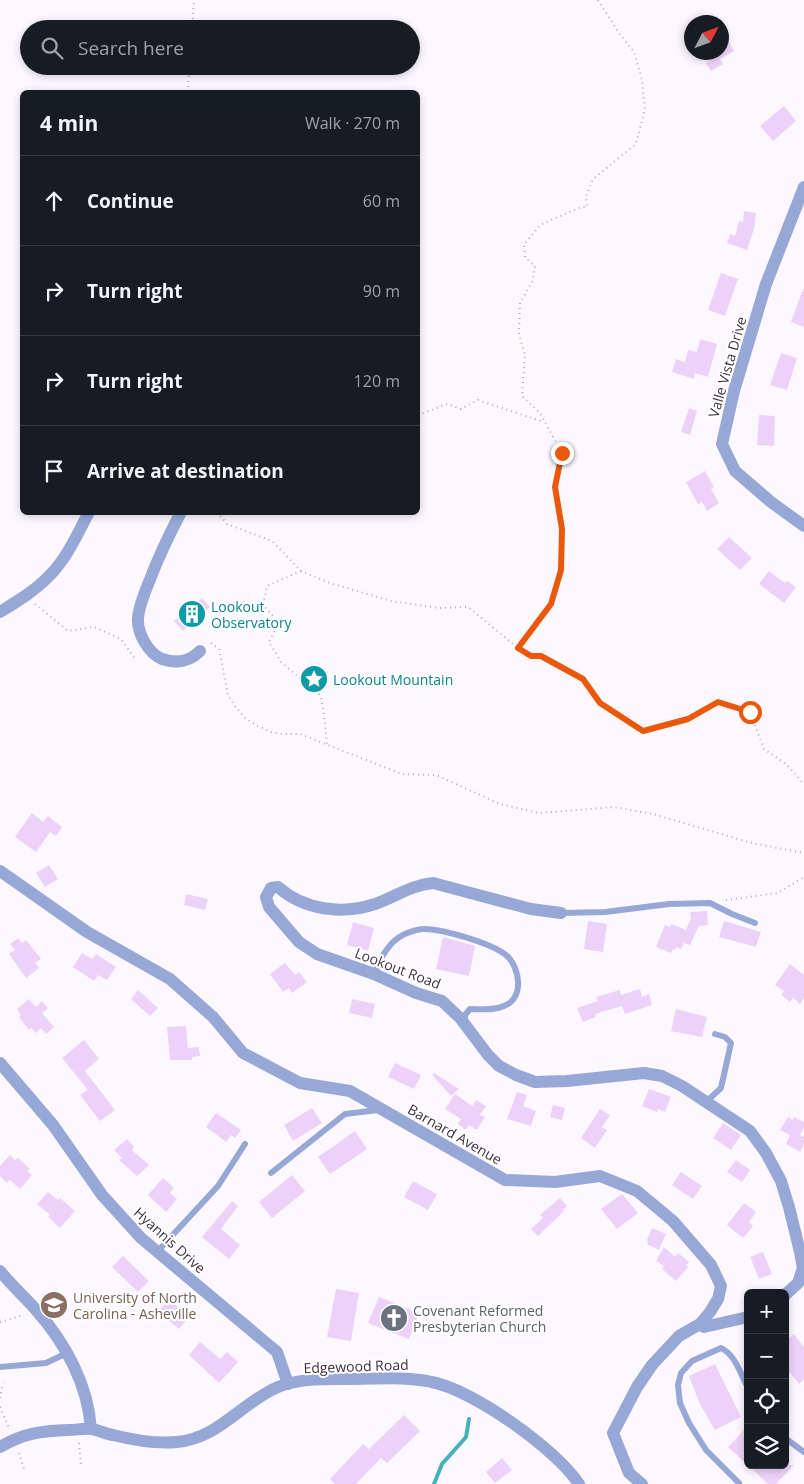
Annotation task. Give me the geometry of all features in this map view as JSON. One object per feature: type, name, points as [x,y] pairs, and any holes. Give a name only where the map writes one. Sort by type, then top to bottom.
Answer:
[{"type":"street","name":"Valle Vista Drive","points":[[804,187],[766,284],[734,391],[722,444],[734,471],[771,502],[804,526]]},
{"type":"street","points":[[0,612],[29,594],[52,574],[88,515]]},
{"type":"street","points":[[180,515],[160,555],[137,620],[144,642],[160,658],[182,662],[192,658],[200,651]]},
{"type":"street","name":"Barnard Avenue","points":[[0,870],[87,932],[170,979],[212,1017],[243,1053],[300,1083],[350,1091],[505,1180],[555,1182],[600,1176],[637,1191],[673,1221],[711,1265],[720,1286],[718,1299],[700,1324],[679,1336],[652,1365],[637,1387],[613,1433],[629,1473],[642,1484]]},
{"type":"street","name":"Lookout Road","points":[[561,913],[531,909],[433,883],[420,884],[376,903],[348,910],[315,907],[298,901],[278,887],[271,888],[266,897],[269,908],[298,942],[317,954],[374,974],[416,993],[442,1001],[451,1008],[488,1055],[499,1066],[516,1075],[535,1082],[567,1082],[644,1073],[662,1076],[682,1086],[750,1131],[766,1153],[780,1181],[789,1207],[803,1268],[798,1283],[789,1291]]},
{"type":"street","name":"Hyannis Drive","points":[[0,1063],[54,1125],[102,1195],[141,1238],[277,1352],[288,1384]]},
{"type":"street","points":[[0,1271],[37,1311],[67,1353],[80,1380],[89,1407],[91,1429]]},
{"type":"street","points":[[700,1324],[704,1327],[744,1318]]},
{"type":"street","name":"Edgewood Road","points":[[0,1447],[37,1431],[91,1429],[114,1436],[159,1442],[178,1442],[197,1438],[214,1431],[263,1395],[288,1384],[322,1380],[413,1379],[447,1386],[487,1406],[551,1453],[579,1484]]},
{"type":"lane","points":[[561,913],[605,912],[669,904],[710,903],[755,923]]},
{"type":"lane","points":[[374,974],[390,946],[402,935],[420,929],[436,930],[496,948],[507,956],[516,970],[519,985],[512,1002],[491,1010],[470,1010],[465,1015],[465,1025]]},
{"type":"lane","points":[[706,1101],[721,1088],[731,1043],[725,1037],[715,1034]]},
{"type":"lane","points":[[272,1173],[345,1114],[382,1109]]},
{"type":"lane","points":[[157,1252],[218,1186],[244,1144]]},
{"type":"lane","points":[[739,1483],[706,1450],[689,1423],[680,1403],[678,1385],[681,1373],[692,1361],[721,1348],[726,1350],[732,1358],[744,1380]]},
{"type":"lane","points":[[0,1367],[46,1362],[67,1353]]},
{"type":"lane","points":[[789,1441],[804,1452]]},
{"type":"path","points":[[193,20],[194,0]]},
{"type":"path","points":[[518,648],[551,604],[561,570],[562,529],[555,487],[562,453],[540,413],[522,396],[525,356],[519,334],[520,303],[532,282],[535,266],[525,257],[524,245],[540,225],[581,207],[587,207],[586,196],[593,179],[636,144],[645,109],[642,80],[634,52],[619,33],[598,0]]},
{"type":"path","points":[[188,90],[189,75]]},
{"type":"path","points":[[420,414],[447,404],[461,409],[478,400],[545,422]]},
{"type":"path","points":[[220,515],[227,524],[272,541],[301,571],[330,583],[391,601],[439,608],[468,607],[518,648],[531,656],[541,656],[583,679],[600,703],[643,731],[688,719],[718,702],[750,712],[764,748],[786,764],[804,784]]},
{"type":"path","points":[[301,571],[267,586],[263,605],[279,623],[269,642],[281,662],[320,696],[327,745]]},
{"type":"path","points":[[32,601],[68,631],[94,627],[121,639],[135,659]]},
{"type":"path","points":[[200,651],[201,648],[209,643],[214,644],[219,649],[228,695],[234,706],[245,718],[271,732],[300,734],[402,774],[436,775],[500,804],[539,812],[613,808],[653,814],[752,843],[804,853]]},
{"type":"path","points":[[710,903],[778,893],[804,878]]},
{"type":"path","points":[[0,1322],[37,1311]]},
{"type":"path","points":[[0,1398],[3,1383]]},
{"type":"path","points":[[0,1407],[9,1428]]},
{"type":"path","points":[[79,1440],[81,1465]]},
{"type":"path","points":[[19,1453],[25,1472]]},
{"type":"building","points":[[729,42],[734,51],[729,54]]},
{"type":"building","points":[[721,60],[723,64],[711,71],[706,63]]},
{"type":"building","points":[[784,106],[796,121],[773,141],[760,126]]},
{"type":"building","points":[[744,211],[756,213],[754,229],[747,250],[727,243],[730,234],[735,236],[739,221],[743,222]]},
{"type":"building","points":[[721,273],[738,279],[725,316],[708,310]]},
{"type":"building","points":[[804,289],[804,327],[791,322]]},
{"type":"building","points":[[700,339],[717,344],[708,377],[695,373],[694,379],[672,372],[676,359],[685,362],[688,350],[697,352]]},
{"type":"building","points":[[781,353],[797,358],[787,390],[770,385]]},
{"type":"building","points":[[689,408],[697,411],[690,435],[681,432]]},
{"type":"building","points":[[759,415],[775,416],[774,446],[757,445]]},
{"type":"building","points":[[705,471],[714,487],[711,489],[719,503],[707,511],[702,502],[698,504],[686,482]]},
{"type":"building","points":[[729,537],[752,558],[740,570],[717,549]]},
{"type":"building","points":[[769,571],[785,583],[787,581],[796,587],[784,603],[759,584]]},
{"type":"building","name":"Lookout Observatory","points":[[202,598],[210,607],[183,631],[174,621]]},
{"type":"building","points":[[32,813],[43,822],[48,816],[62,827],[56,836],[50,832],[36,852],[15,837]]},
{"type":"building","points":[[49,865],[58,879],[45,887],[36,873]]},
{"type":"building","points":[[186,894],[208,899],[205,910],[184,905]]},
{"type":"building","points":[[707,911],[708,925],[699,926],[690,945],[684,943],[681,949],[676,947],[671,953],[656,947],[665,925],[670,927],[671,924],[686,930],[691,918],[690,912]]},
{"type":"building","points":[[588,921],[607,924],[603,952],[584,949]]},
{"type":"building","points":[[724,921],[761,932],[756,947],[719,937]]},
{"type":"building","points":[[353,922],[374,928],[368,951],[347,945]]},
{"type":"building","points":[[443,937],[475,946],[469,976],[436,969]]},
{"type":"building","points":[[18,938],[22,943],[26,940],[41,959],[35,963],[39,968],[26,978],[9,954],[15,950],[10,944]]},
{"type":"building","points":[[82,953],[92,959],[96,954],[116,967],[107,980],[98,975],[94,981],[73,967]]},
{"type":"building","points":[[285,963],[295,975],[299,972],[307,982],[292,993],[289,988],[283,992],[270,974]]},
{"type":"building","points":[[790,964],[804,975],[804,998],[800,1004],[793,998],[790,1002],[781,995],[784,991],[775,985]]},
{"type":"building","points":[[640,989],[642,997],[649,994],[652,1005],[625,1014],[622,1006],[595,1014],[596,1017],[583,1022],[577,1008],[598,1001],[596,997],[620,990],[621,995]]},
{"type":"building","points":[[138,990],[158,1008],[150,1016],[131,999]]},
{"type":"building","points":[[29,999],[36,1007],[42,1001],[48,1008],[42,1013],[54,1027],[46,1034],[41,1028],[36,1033],[31,1028],[29,1030],[19,1017],[21,1015],[17,1009]]},
{"type":"building","points":[[352,999],[375,1004],[372,1018],[349,1013]]},
{"type":"building","points":[[676,1009],[707,1017],[702,1037],[671,1031]]},
{"type":"building","points":[[186,1026],[188,1048],[199,1047],[200,1056],[192,1057],[192,1060],[170,1060],[167,1027]]},
{"type":"building","points":[[84,1040],[99,1059],[85,1071],[115,1110],[100,1121],[80,1095],[88,1090],[62,1058]]},
{"type":"building","points":[[395,1063],[421,1075],[414,1089],[388,1077]]},
{"type":"building","points":[[434,1073],[459,1089],[451,1096],[432,1075]]},
{"type":"building","points":[[649,1089],[671,1097],[665,1112],[658,1109],[657,1112],[642,1106]]},
{"type":"building","points":[[517,1092],[527,1095],[523,1106],[536,1111],[531,1126],[507,1119]]},
{"type":"building","points":[[455,1094],[472,1106],[476,1100],[486,1106],[480,1115],[485,1117],[477,1130],[469,1125],[466,1130],[458,1124],[461,1119],[445,1109]]},
{"type":"building","points":[[553,1105],[565,1108],[562,1120],[550,1117]]},
{"type":"building","points":[[312,1108],[322,1123],[293,1141],[284,1125]]},
{"type":"building","points":[[600,1109],[610,1115],[602,1127],[607,1130],[595,1148],[581,1138]]},
{"type":"building","points":[[216,1113],[241,1130],[235,1138],[231,1135],[226,1142],[206,1127]]},
{"type":"building","points":[[788,1117],[793,1120],[794,1117],[804,1122],[800,1135],[804,1137],[804,1144],[800,1152],[786,1144],[790,1135],[780,1130]]},
{"type":"building","points":[[723,1123],[741,1135],[731,1150],[713,1138]]},
{"type":"building","points":[[355,1131],[367,1149],[330,1174],[318,1157]]},
{"type":"building","points":[[127,1139],[134,1147],[132,1150],[149,1165],[137,1176],[119,1160],[122,1158],[114,1150]]},
{"type":"building","points":[[10,1155],[15,1160],[18,1158],[30,1169],[27,1171],[32,1175],[20,1189],[10,1180],[7,1183],[0,1176],[0,1166]]},
{"type":"building","points":[[736,1160],[750,1170],[742,1182],[727,1172]]},
{"type":"building","points":[[681,1172],[702,1186],[693,1199],[672,1185]]},
{"type":"building","points":[[292,1175],[305,1191],[272,1218],[259,1202]]},
{"type":"building","points":[[163,1178],[174,1188],[170,1193],[177,1199],[166,1212],[148,1195]]},
{"type":"building","points":[[413,1181],[437,1194],[428,1210],[404,1197]]},
{"type":"building","points":[[48,1192],[58,1200],[60,1198],[75,1211],[60,1228],[48,1217],[50,1215],[37,1204]]},
{"type":"building","points":[[622,1194],[638,1213],[617,1229],[601,1209]]},
{"type":"building","points":[[560,1198],[567,1206],[538,1236],[531,1229],[543,1218],[540,1215]]},
{"type":"building","points":[[232,1201],[238,1206],[221,1229],[240,1245],[229,1259],[202,1237]]},
{"type":"building","points":[[744,1203],[756,1212],[749,1222],[753,1226],[743,1238],[727,1225]]},
{"type":"building","points":[[652,1228],[666,1234],[659,1250],[647,1244]]},
{"type":"building","points":[[664,1247],[675,1257],[678,1253],[689,1262],[686,1265],[688,1267],[676,1281],[662,1269],[664,1266],[656,1261]]},
{"type":"building","points":[[763,1252],[772,1274],[759,1279],[750,1257]]},
{"type":"building","points":[[123,1256],[149,1281],[138,1292],[112,1267]]},
{"type":"building","points":[[336,1289],[359,1293],[351,1341],[327,1337]]},
{"type":"building","name":"Covenant Reformed Presbyterian Church","points":[[379,1297],[419,1313],[409,1339],[368,1323]]},
{"type":"building","points":[[169,1299],[189,1317],[179,1329],[158,1312]]},
{"type":"building","points":[[794,1334],[804,1347],[804,1379],[799,1384],[789,1372],[789,1338]]},
{"type":"building","points":[[200,1342],[220,1359],[227,1352],[238,1362],[219,1383],[189,1355]]},
{"type":"building","points":[[715,1364],[741,1417],[715,1430],[699,1402],[689,1376]]},
{"type":"building","points":[[404,1415],[420,1431],[387,1463],[381,1458],[356,1484],[335,1484],[330,1479],[363,1444],[369,1449]]},
{"type":"building","points":[[744,1430],[744,1461],[728,1447]]},
{"type":"building","points":[[502,1458],[512,1470],[495,1483],[486,1472]]},
{"type":"building","points":[[789,1465],[794,1465],[776,1484],[768,1484],[752,1469],[789,1469]]},
{"type":"waterway","points":[[434,1484],[442,1464],[466,1437],[469,1419]]},
{"type":"place","name":"Lookout Observatory","points":[[192,614]]},
{"type":"place","name":"Lookout Mountain","points":[[314,679]]},
{"type":"place","name":"University of North Carolina - Asheville","points":[[54,1305]]},
{"type":"place","name":"Covenant Reformed Presbyterian Church","points":[[394,1318]]},
{"type":"route","points":[[562,453],[555,487],[562,529],[561,570],[551,604],[518,648],[531,656],[541,656],[583,679],[600,703],[643,731],[688,719],[718,702],[750,712]]}]
